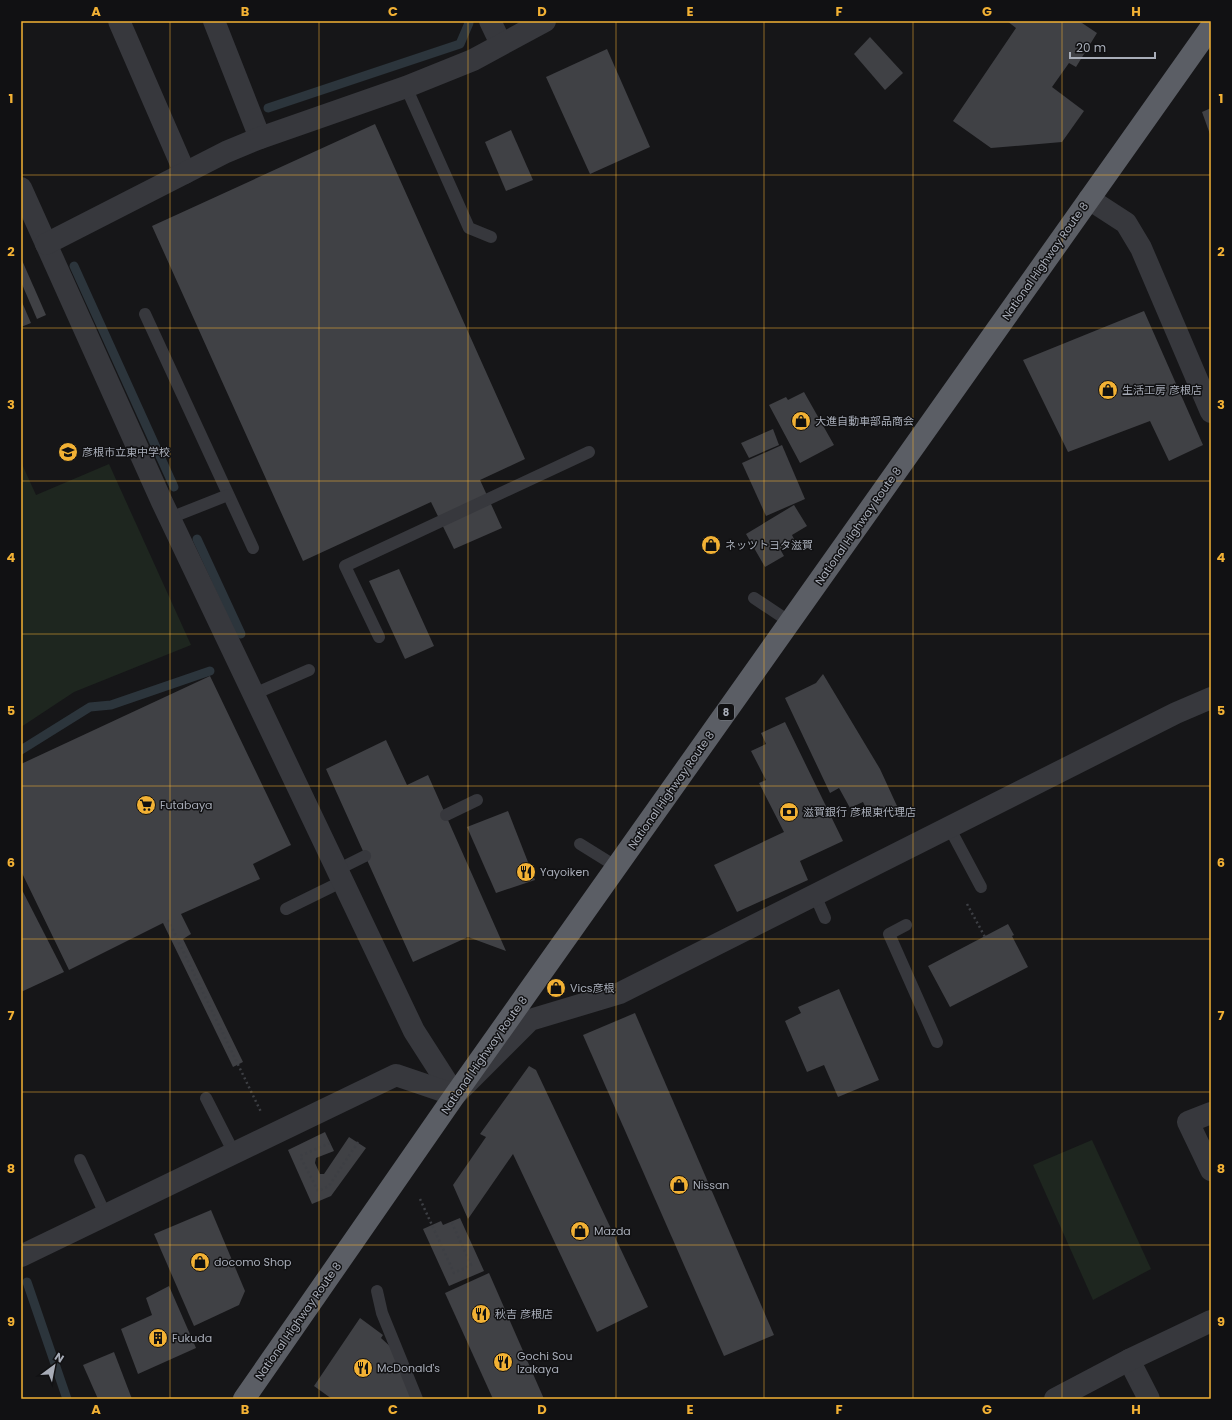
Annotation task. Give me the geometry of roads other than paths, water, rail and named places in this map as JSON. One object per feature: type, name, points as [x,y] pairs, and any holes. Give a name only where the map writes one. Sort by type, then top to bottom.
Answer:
[{"type":"highway","name":"National Highway Route 8","points":[[244,1399],[455,1095],[1211,27]]},
{"type":"street","points":[[119,21],[185,173]]},
{"type":"street","points":[[214,21],[260,138]]},
{"type":"street","points":[[490,21],[509,45]]},
{"type":"street","points":[[46,244],[226,152],[260,138],[406,87],[474,60],[509,45],[545,21]]},
{"type":"street","points":[[21,188],[170,518],[414,1031],[455,1095]]},
{"type":"street","points":[[1088,199],[1126,223],[1141,248],[1211,412]]},
{"type":"street","points":[[455,1095],[530,1020],[620,993],[1176,713],[1211,698]]},
{"type":"street","points":[[21,1256],[396,1074],[455,1095]]},
{"type":"street","points":[[1211,1113],[1188,1122],[1211,1170]]},
{"type":"street","points":[[1055,1399],[1129,1360],[1211,1321]]},
{"type":"street","points":[[1129,1360],[1149,1399]]},
{"type":"lane","points":[[406,87],[469,228],[491,237]]},
{"type":"lane","points":[[145,314],[253,548]]},
{"type":"lane","points":[[379,637],[345,566],[589,452]]},
{"type":"lane","points":[[170,518],[228,495]]},
{"type":"lane","points":[[754,598],[790,622]]},
{"type":"lane","points":[[254,694],[309,670]]},
{"type":"lane","points":[[446,816],[477,800]]},
{"type":"lane","points":[[949,827],[982,887]]},
{"type":"lane","points":[[580,844],[617,867]]},
{"type":"lane","points":[[286,910],[340,876],[365,856]]},
{"type":"lane","points":[[815,895],[825,918]]},
{"type":"lane","points":[[906,926],[889,934],[938,1042]]},
{"type":"lane","points":[[206,1098],[234,1153]]},
{"type":"lane","points":[[80,1160],[106,1216]]},
{"type":"lane","points":[[377,1291],[382,1313],[417,1399]]},
{"type":"waterway","points":[[268,108],[460,44],[469,23],[468,21]]},
{"type":"waterway","points":[[74,266],[174,487]]},
{"type":"waterway","points":[[197,539],[241,634]]},
{"type":"waterway","points":[[21,750],[90,707],[111,705],[210,671]]},
{"type":"waterway","points":[[27,1282],[67,1399]]},
{"type":"place","name":"生活工房 彦根店","points":[[1108,390]]},
{"type":"place","name":"大進自動車部品商会","points":[[801,421]]},
{"type":"place","name":"彦根市立東中学校","points":[[68,452]]},
{"type":"place","name":"ネッツトヨタ滋賀","points":[[711,545]]},
{"type":"place","name":"Futabaya","points":[[146,805]]},
{"type":"place","name":"滋賀銀行 彦根東代理店","points":[[789,812]]},
{"type":"place","name":"Yayoiken","points":[[526,872]]},
{"type":"place","name":"Vics彦根","points":[[556,988]]},
{"type":"place","name":"Nissan","points":[[679,1185]]},
{"type":"place","name":"Mazda","points":[[580,1231]]},
{"type":"place","name":"docomo Shop","points":[[200,1262]]},
{"type":"place","name":"秋吉 彦根店","points":[[481,1314]]},
{"type":"place","name":"Fukuda","points":[[158,1338]]},
{"type":"place","name":"Gochi Sou Izakaya","points":[[503,1362]]},
{"type":"place","name":"McDonald's","points":[[363,1368]]}]
